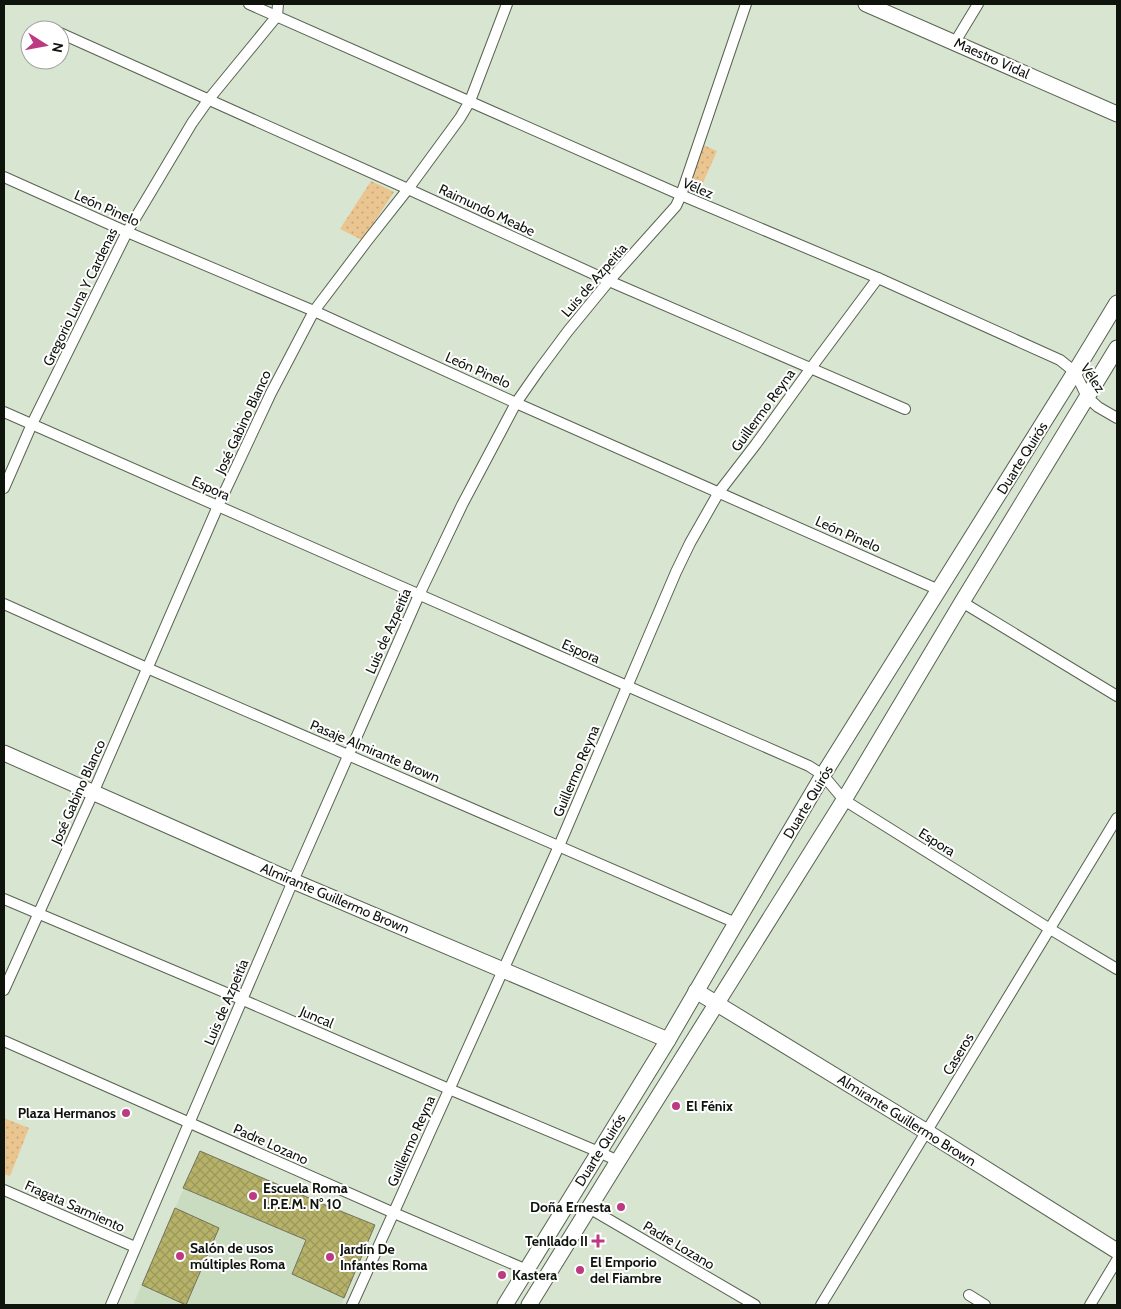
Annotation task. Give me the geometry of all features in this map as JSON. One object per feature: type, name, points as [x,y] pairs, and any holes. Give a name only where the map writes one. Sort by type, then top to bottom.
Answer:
[{"type":"main road","name":"Maestro Vidal","points":[[866,4],[1117,114]]},
{"type":"main road","name":"Duarte Quirós","points":[[505,1305],[668,1040],[823,776],[1076,372],[1117,303]]},
{"type":"main road","name":"Duarte Quirós","points":[[529,1305],[844,800],[1117,348]]},
{"type":"main road","name":"Almirante Guillermo Brown","points":[[4,753],[293,881],[668,1040]]},
{"type":"main road","name":"Almirante Guillermo Brown","points":[[696,991],[1117,1251]]},
{"type":"street","name":"Vélez","points":[[249,4],[681,196],[878,278],[1060,360],[1076,372],[1087,397],[1098,407],[1117,418]]},
{"type":"street","points":[[277,16],[278,4]]},
{"type":"street","name":"José Gabino Blanco","points":[[4,990],[93,793],[218,506],[271,393],[314,311],[460,118],[470,101],[507,4]]},
{"type":"street","name":"Luis de Azpeitía","points":[[111,1305],[293,881],[419,595],[462,505],[516,403],[563,337],[676,206],[746,4]]},
{"type":"street","points":[[955,42],[978,4]]},
{"type":"street","name":"Gregorio Luna Y Cardenas","points":[[4,488],[32,424],[127,232],[180,142],[209,99],[277,16]]},
{"type":"street","name":"Raimundo Meabe","points":[[70,37],[610,281],[905,409]]},
{"type":"street","name":"León Pinelo","points":[[4,177],[127,232],[314,311],[516,403],[939,590]]},
{"type":"street","name":"Guillermo Reyna","points":[[352,1305],[559,846],[690,543],[719,492],[878,278]]},
{"type":"street","name":"Espora","points":[[4,412],[810,766],[823,776],[844,800],[1117,968]]},
{"type":"street","points":[[962,602],[1117,696]]},
{"type":"street","name":"Pasaje Almirante Brown","points":[[4,604],[147,668],[736,923]]},
{"type":"street","name":"Caseros","points":[[821,1305],[1117,818]]},
{"type":"street","name":"Juncal","points":[[4,899],[618,1161]]},
{"type":"street","name":"Padre Lozano","points":[[4,1041],[527,1270]]},
{"type":"street","name":"Fragata Sarmiento","points":[[4,1190],[135,1248]]},
{"type":"street","name":"Padre Lozano","points":[[589,1208],[754,1305]]},
{"type":"street","points":[[1090,1305],[1117,1260]]},
{"type":"street","points":[[969,1295],[986,1305]]},
{"type":"shaded area","points":[[701,144],[717,151],[699,192],[687,185]]},
{"type":"shaded area","points":[[371,181],[394,192],[362,240],[340,229]]},
{"type":"shaded area","points":[[4,1118],[29,1128],[10,1176],[4,1174]]},
{"type":"shaded area","points":[[200,1151],[375,1225],[341,1305],[133,1305]]},
{"type":"building","points":[[200,1151],[375,1225],[344,1298],[292,1274],[306,1240],[183,1188]]},
{"type":"building","name":"Salón de usos múltiples Roma","points":[[175,1208],[219,1228],[186,1305],[142,1285]]},
{"type":"place","name":"El Fénix","points":[[676,1106]]},
{"type":"place","name":"Plaza Hermanos","points":[[126,1113]]},
{"type":"place","name":"Escuela Roma I.P.E.M. N° 10","points":[[253,1196]]},
{"type":"place","name":"Doña Ernesta","points":[[621,1207]]},
{"type":"place","name":"Tenllado II","points":[[598,1241]]},
{"type":"place","name":"Salón de usos múltiples Roma","points":[[180,1256]]},
{"type":"place","name":"Jardín De Infantes Roma","points":[[330,1257]]},
{"type":"place","name":"El Emporio del Fiambre","points":[[580,1270]]},
{"type":"place","name":"Kastera","points":[[502,1275]]}]
